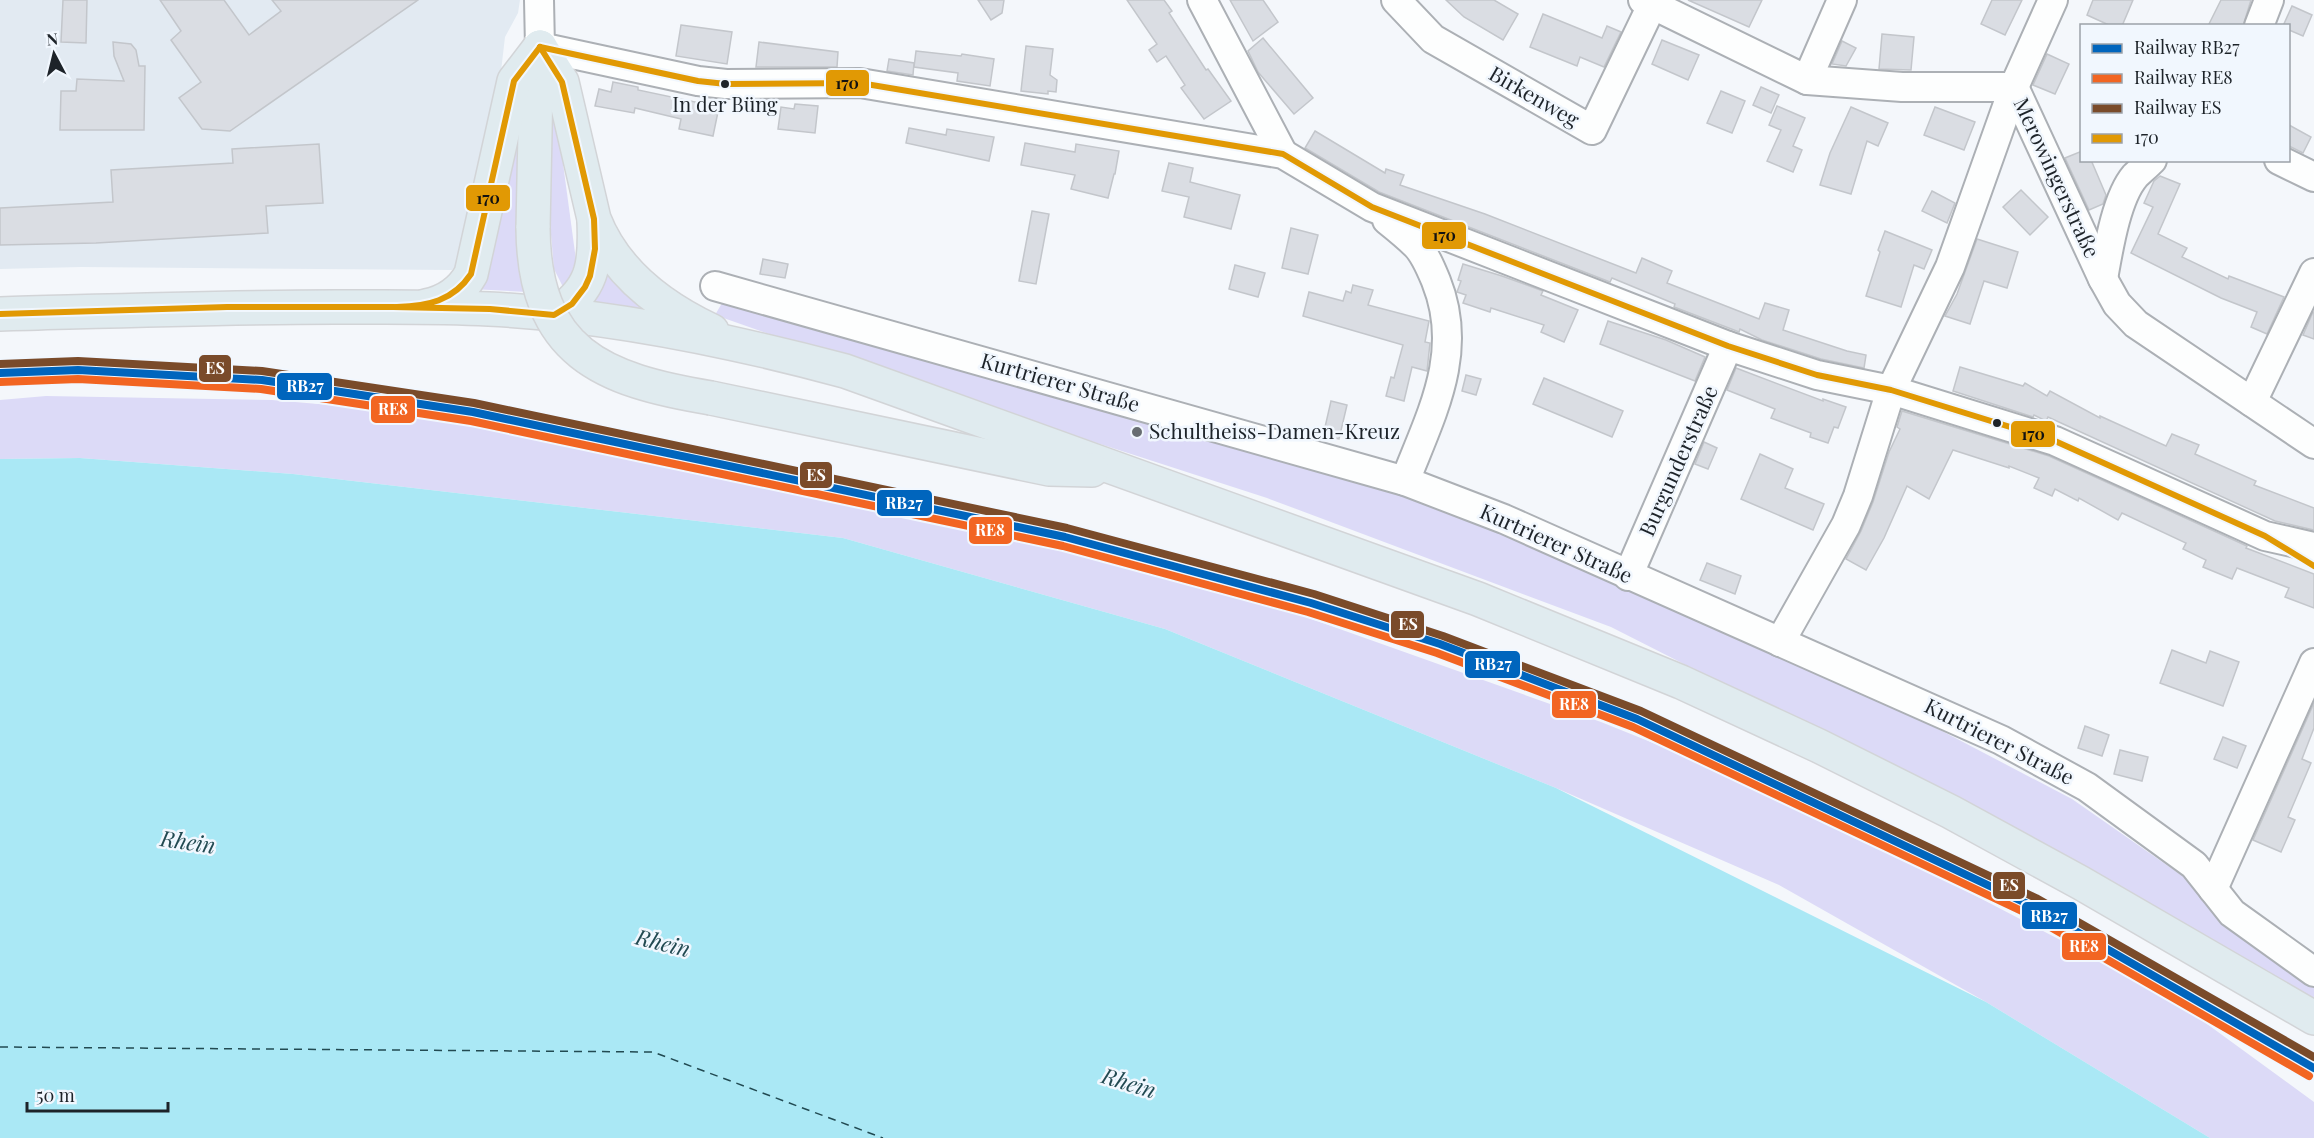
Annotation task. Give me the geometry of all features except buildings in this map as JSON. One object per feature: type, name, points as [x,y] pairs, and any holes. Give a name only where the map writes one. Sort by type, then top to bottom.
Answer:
[{"type":"main road","points":[[540,47],[562,82],[594,219],[609,250],[639,286],[677,312],[743,346]]},
{"type":"main road","points":[[540,47],[536,84],[533,228],[537,277],[544,301],[560,329],[578,350],[593,361],[621,377],[670,391],[1049,469],[1122,472]]},
{"type":"main road","points":[[420,307],[450,297],[467,283],[471,274],[514,81],[540,47]]},
{"type":"main road","points":[[554,315],[572,304],[590,276],[595,249],[594,219]]},
{"type":"main road","points":[[0,314],[227,307],[490,309],[648,328],[743,346],[845,372],[1478,599],[1671,678],[1777,726],[1952,812],[2081,883],[2314,1018]]},
{"type":"street","points":[[539,0],[540,47],[698,81],[726,84],[860,83],[1283,154],[1372,207],[1728,346],[1816,375],[1891,390],[2055,441],[2265,536],[2314,566]]},
{"type":"street","points":[[1202,0],[1283,154]]},
{"type":"street","name":"Birkenweg","points":[[1396,0],[1433,39],[1592,130],[1648,2]]},
{"type":"street","points":[[1807,80],[1842,0]]},
{"type":"street","points":[[1780,642],[1846,525],[1858,496],[1891,390],[1950,267],[2014,87],[2053,0]]},
{"type":"street","points":[[2260,24],[2269,0]]},
{"type":"street","name":"Merowingerstraße","points":[[1648,2],[1807,80],[1902,87],[2014,87],[2103,279],[2117,304],[2136,324],[2314,444]]},
{"type":"street","points":[[2103,279],[2110,239],[2119,208],[2133,178],[2150,162]]},
{"type":"street","points":[[2282,162],[2314,177]]},
{"type":"street","points":[[1372,207],[1416,245],[1430,268],[1442,295],[1448,347],[1445,374],[1405,481]]},
{"type":"street","points":[[2252,402],[2314,273]]},
{"type":"street","name":"Kurtrierer Straße","points":[[716,286],[1405,481],[1504,519],[1628,576],[1945,714],[2001,740],[2087,787],[2194,865],[2232,913],[2314,972]]},
{"type":"street","name":"Burgunderstraße","points":[[1628,576],[1728,346]]},
{"type":"street","points":[[2265,536],[2314,547]]},
{"type":"street","points":[[2213,889],[2314,663]]},
{"type":"shaded area","points":[[0,0],[520,0],[518,13],[505,37],[498,97],[461,262],[452,270],[81,267],[0,269]]},
{"type":"shaded area","points":[[552,82],[576,260],[565,291],[554,269],[549,212]]},
{"type":"shaded area","points":[[521,86],[527,292],[472,289]]},
{"type":"shaded area","points":[[601,258],[654,311],[581,300]]},
{"type":"shaded area","points":[[725,298],[1409,489],[1768,640],[2072,799],[2214,898],[2314,973],[2314,1003],[2056,853],[1611,627],[1267,498],[869,369],[715,315]]},
{"type":"shaded area","points":[[46,396],[272,400],[411,412],[827,493],[1255,599],[1601,722],[1718,769],[1951,883],[2170,997],[2314,1102],[2314,1138],[2210,1138],[1986,1002],[1779,885],[1556,788],[1165,629],[843,538],[293,474],[80,458],[0,459],[0,400]]},
{"type":"water","name":"Rhein","points":[[80,458],[293,474],[843,538],[1165,629],[1556,788],[1986,1002],[2210,1138],[0,1138],[0,459]]},
{"type":"ferry route","points":[[0,1047],[653,1052],[883,1138]]},
{"type":"rail line","name":"ES","points":[[0,364],[78,361],[262,371],[474,403],[1067,528],[1314,594],[1443,636],[1641,711],[2036,898],[2314,1057]]},
{"type":"rail line","name":"RB27","points":[[0,373],[78,370],[262,380],[473,412],[1065,537],[1311,603],[1440,644],[1637,719],[2032,906],[2314,1068]]},
{"type":"rail line","name":"RE8","points":[[0,382],[78,379],[261,389],[471,421],[1063,546],[1308,612],[1437,653],[1633,727],[2028,914],[2309,1076]]},
{"type":"transit line","name":"170","points":[[540,47],[698,81],[726,84],[860,83],[1283,154],[1372,207],[1728,346],[1817,375],[1891,390],[2055,441],[2265,536],[2314,566]]},
{"type":"transit line","name":"170","points":[[397,307],[429,303],[448,296],[471,274],[514,81],[540,47]]},
{"type":"transit line","name":"170","points":[[0,314],[227,307],[393,307],[490,309],[554,315],[572,304],[590,276],[595,249],[594,219],[562,82],[540,47]]},
{"type":"place","name":"In der Büng","points":[[725,84]]},
{"type":"place","name":"Schultheiss-Damen-Kreuz","points":[[1137,432]]}]
